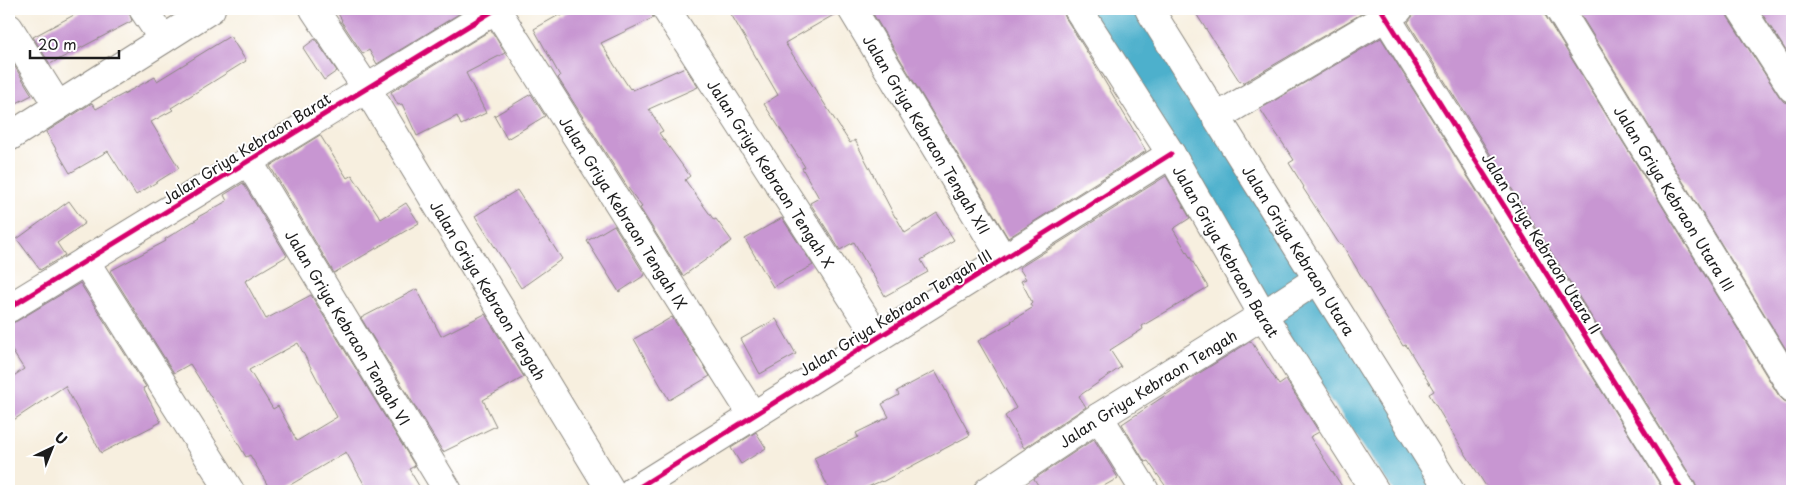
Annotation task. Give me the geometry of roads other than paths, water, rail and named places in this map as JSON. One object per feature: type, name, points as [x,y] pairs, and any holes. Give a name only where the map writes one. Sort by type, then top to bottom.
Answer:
[{"type":"street","points":[[143,9],[163,39]]},
{"type":"street","points":[[9,137],[211,9]]},
{"type":"street","name":"Jalan Griya Kebraon Tengah","points":[[314,9],[367,89],[610,491]]},
{"type":"street","name":"Jalan Griya Kebraon Barat","points":[[9,308],[496,9]]},
{"type":"street","name":"Jalan Griya Kebraon Tengah IX","points":[[496,9],[753,416]]},
{"type":"street","name":"Jalan Griya Kebraon Tengah X","points":[[666,9],[878,338]]},
{"type":"street","name":"Jalan Griya Kebraon Tengah XII","points":[[852,9],[1003,260]]},
{"type":"street","name":"Jalan Griya Kebraon Barat","points":[[1078,9],[1270,310],[1375,491]]},
{"type":"street","name":"Jalan Griya Kebraon Utara","points":[[1149,9],[1217,118],[1313,282],[1450,491]]},
{"type":"street","name":"Jalan Griya Kebraon Utara III","points":[[1560,9],[1792,388]]},
{"type":"street","points":[[1741,9],[1792,88]]},
{"type":"street","points":[[1217,118],[1389,11]]},
{"type":"street","name":"Jalan Griya Kebraon Utara II","points":[[1389,11],[1682,491]]},
{"type":"street","points":[[9,28],[58,106]]},
{"type":"street","name":"Jalan Griya Kebraon Tengah III","points":[[632,491],[1171,154]]},
{"type":"street","name":"Jalan Griya Kebraon Tengah VI","points":[[248,161],[448,491]]},
{"type":"street","points":[[85,262],[230,491]]},
{"type":"street","name":"Jalan Griya Kebraon Tengah","points":[[988,491],[1099,417],[1313,282]]},
{"type":"street","points":[[1099,417],[1145,491]]},
{"type":"waterway","points":[[1118,9],[1306,316],[1426,491]]}]
